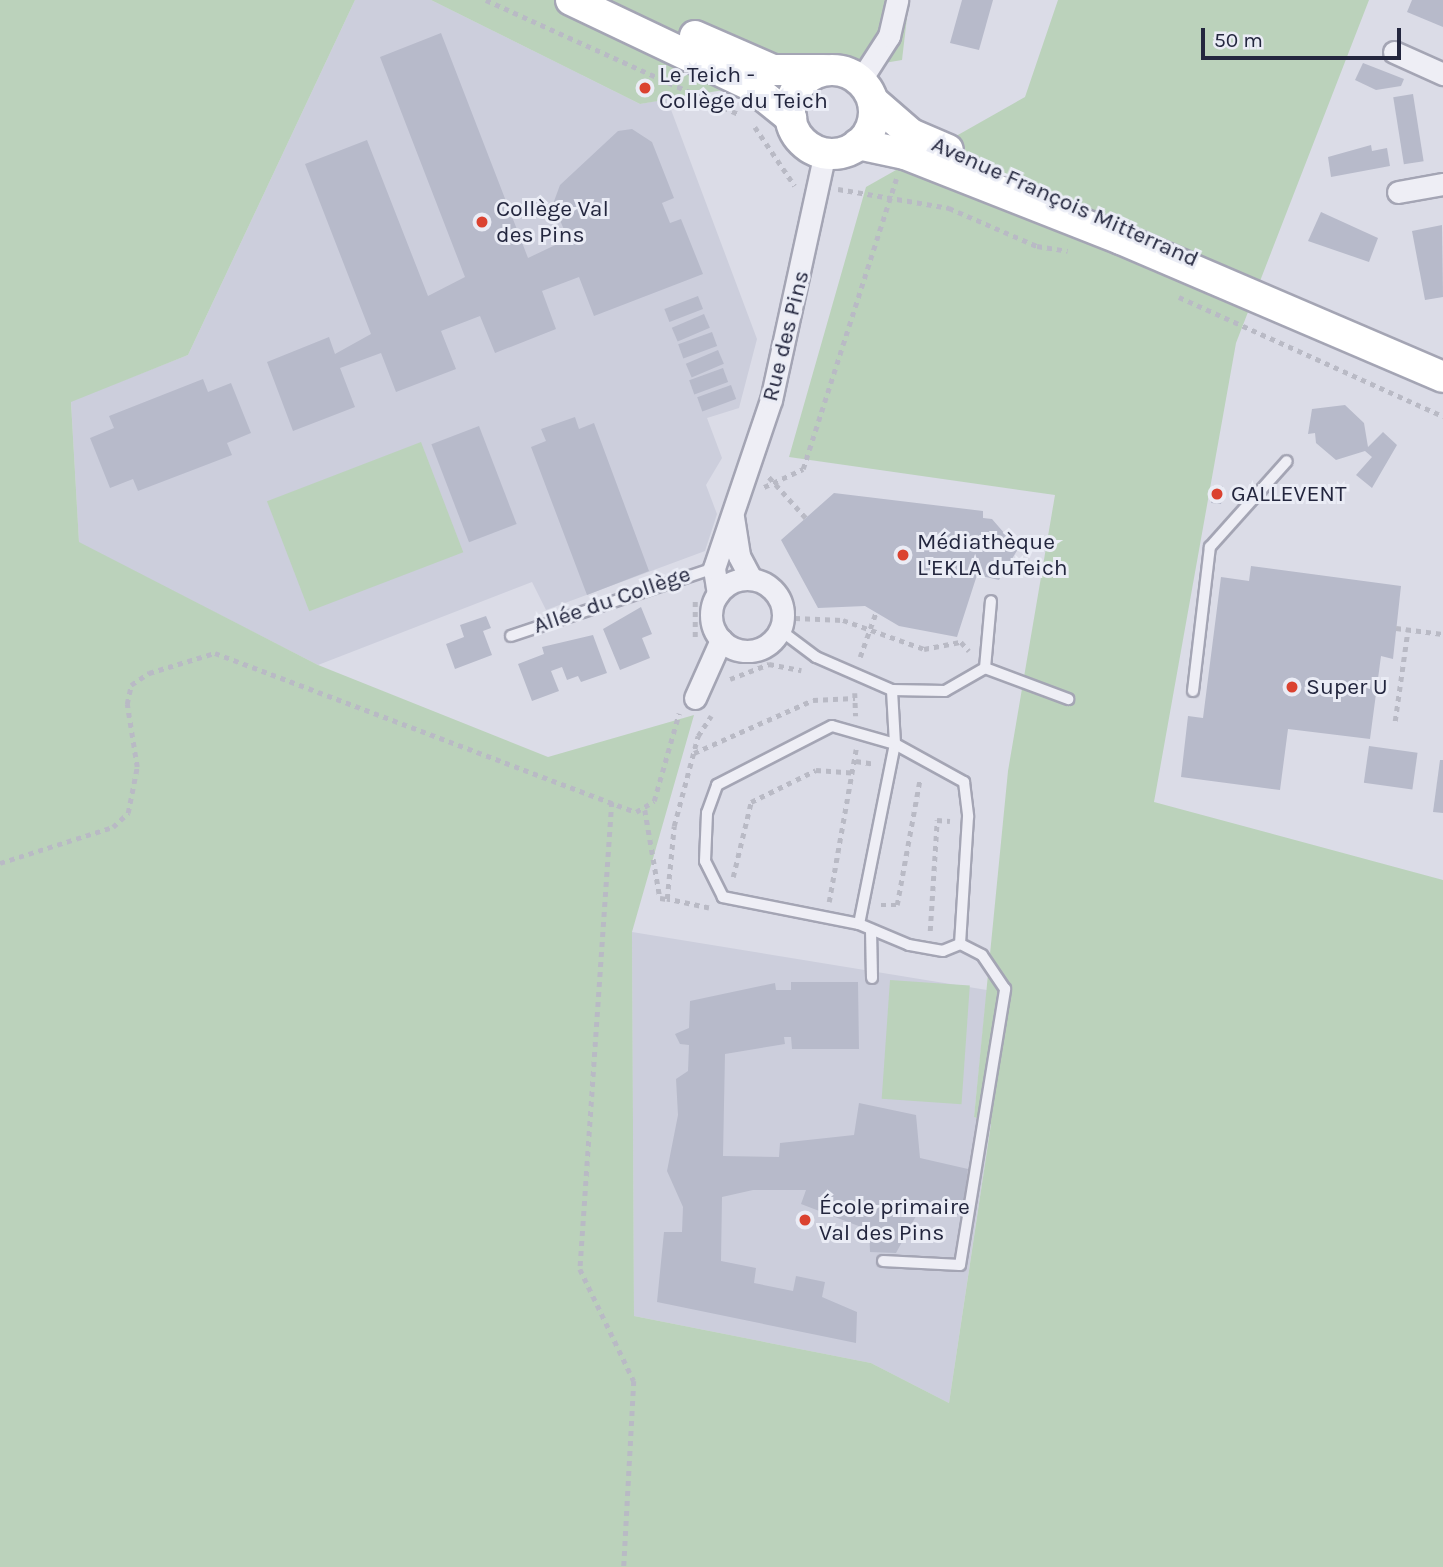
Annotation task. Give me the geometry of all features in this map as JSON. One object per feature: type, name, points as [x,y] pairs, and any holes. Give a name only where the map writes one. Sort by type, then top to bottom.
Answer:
[{"type":"main road","points":[[571,0],[750,85],[791,118],[802,141],[825,153],[859,144],[872,125],[867,91],[824,70],[773,70],[608,0]]},
{"type":"main road","points":[[791,118],[795,93],[824,70]]},
{"type":"main road","name":"Avenue François Mitterrand","points":[[867,91],[911,134],[1130,226],[1301,316]]},
{"type":"main road","name":"Avenue François Mitterrand","points":[[859,144],[905,154],[1443,377]]},
{"type":"street","points":[[867,91],[889,36],[897,0]]},
{"type":"street","points":[[1395,52],[1443,74]]},
{"type":"street","name":"Rue des Pins","points":[[718,594],[705,569],[733,517],[752,458],[811,238],[815,190],[825,153]]},
{"type":"street","points":[[1398,192],[1443,184]]},
{"type":"street","name":"Rue des Pins","points":[[733,517],[739,556],[751,579]]},
{"type":"street","points":[[706,691],[721,640],[754,650],[782,624],[778,597],[751,579]]},
{"type":"street","name":"Allée du Collège","points":[[721,640],[711,617],[718,594],[737,580],[751,579]]},
{"type":"lane","points":[[1193,691],[1210,547],[1287,461]]},
{"type":"lane","name":"Allée du Collège","points":[[512,636],[705,569]]},
{"type":"lane","points":[[985,668],[991,601]]},
{"type":"lane","points":[[782,624],[854,675],[892,690],[945,691],[985,668]]},
{"type":"lane","points":[[985,668],[1068,699]]},
{"type":"lane","points":[[859,925],[895,744],[892,690]]},
{"type":"lane","points":[[883,1261],[960,1265],[1005,989],[982,955],[960,944],[943,951],[894,939],[859,925],[828,917],[723,897],[705,861],[707,813],[717,785],[832,726],[895,744],[964,782],[968,817],[960,944]]},
{"type":"lane","points":[[871,930],[872,978]]},
{"type":"path","points":[[486,0],[750,119],[791,184],[815,190],[889,197],[949,208],[1037,246],[1074,252]]},
{"type":"path","points":[[744,485],[776,485],[803,469],[889,197]]},
{"type":"path","points":[[1173,294],[1443,416]]},
{"type":"path","points":[[752,458],[806,518]]},
{"type":"path","points":[[667,899],[674,826],[694,753],[724,696],[706,691],[687,673],[705,569]]},
{"type":"path","points":[[828,917],[855,773],[857,733],[854,675],[876,612]]},
{"type":"path","points":[[782,624],[843,620],[924,649],[961,642],[985,668]]},
{"type":"path","points":[[1396,628],[1443,634]]},
{"type":"path","points":[[1395,721],[1408,629]]},
{"type":"path","points":[[0,863],[113,827],[128,813],[137,767],[127,704],[131,685],[149,673],[215,653],[612,802],[645,810]]},
{"type":"path","points":[[645,810],[654,801],[686,694],[706,691],[741,671],[769,664],[808,673]]},
{"type":"path","points":[[843,685],[854,689]]},
{"type":"path","points":[[694,753],[820,697],[855,698]]},
{"type":"path","points":[[856,761],[920,775],[897,905],[882,904],[880,909],[897,926],[930,933],[937,821],[958,822]]},
{"type":"path","points":[[645,810],[660,898],[720,911],[723,897],[736,870],[751,802],[816,770],[855,773]]},
{"type":"path","points":[[612,802],[580,1269],[634,1381],[624,1567]]},
{"type":"path","points":[[894,939],[897,926]]},
{"type":"shaded area","name":"Collège Val des Pins","points":[[355,0],[431,0],[640,104],[667,99],[757,339],[739,408],[707,418],[722,458],[706,485],[717,514],[705,551],[546,610],[532,582],[318,665],[79,543],[71,401],[188,355]]},
{"type":"shaded area","name":"École primaire Val des Pins","points":[[632,932],[987,990],[974,1117],[991,1123],[949,1403],[871,1363],[634,1316]]},
{"type":"green space","points":[[0,0],[355,0],[188,355],[71,402],[79,542],[318,665],[548,757],[694,715],[632,932],[634,1316],[871,1363],[949,1403],[991,1124],[974,1117],[1008,771],[1055,495],[789,457],[866,187],[1025,97],[1058,0],[1369,0],[1236,343],[1154,802],[1443,880],[1443,1567],[0,1567]]},
{"type":"green space","points":[[431,0],[909,0],[902,60],[640,104]]},
{"type":"green space","points":[[421,442],[463,552],[309,611],[267,501]]},
{"type":"green space","points":[[890,980],[970,986],[962,1104],[882,1099]]},
{"type":"building","points":[[962,0],[993,0],[979,50],[950,43]]},
{"type":"building","points":[[1412,0],[1443,0],[1443,27],[1407,12]]},
{"type":"building","points":[[441,33],[528,258],[568,239],[553,204],[560,185],[618,131],[632,129],[652,142],[674,198],[662,203],[670,223],[681,219],[703,274],[594,316],[579,277],[542,291],[556,329],[495,353],[480,316],[441,331],[456,369],[396,392],[381,353],[340,368],[355,407],[293,431],[267,362],[329,337],[335,354],[371,334],[305,164],[367,140],[428,296],[465,277],[380,57]]},
{"type":"building","points":[[1363,63],[1404,79],[1401,86],[1376,90],[1355,80]]},
{"type":"building","points":[[1413,94],[1424,161],[1404,164],[1393,97]]},
{"type":"building","points":[[1371,145],[1372,151],[1387,148],[1390,166],[1331,177],[1328,157]]},
{"type":"building","points":[[1321,212],[1378,238],[1369,262],[1308,241]]},
{"type":"building","points":[[1442,225],[1443,297],[1425,300],[1412,231]]},
{"type":"building","points":[[698,296],[703,309],[669,322],[664,309]]},
{"type":"building","points":[[704,314],[710,328],[678,341],[672,328]]},
{"type":"building","points":[[712,332],[717,346],[683,358],[678,344]]},
{"type":"building","points":[[718,350],[724,364],[692,377],[686,364]]},
{"type":"building","points":[[723,368],[728,382],[694,394],[689,380]]},
{"type":"building","points":[[203,379],[208,392],[231,383],[251,433],[227,443],[232,455],[138,491],[133,479],[110,488],[90,438],[114,428],[109,416]]},
{"type":"building","points":[[731,385],[736,399],[702,411],[697,397]]},
{"type":"building","points":[[1345,405],[1364,423],[1368,447],[1383,432],[1397,445],[1372,488],[1356,475],[1372,457],[1365,451],[1336,460],[1316,443],[1315,433],[1308,434],[1312,409]]},
{"type":"building","points":[[575,417],[579,429],[594,423],[649,571],[587,595],[531,447],[546,441],[541,429]]},
{"type":"building","points":[[479,426],[517,524],[469,542],[431,444]]},
{"type":"building","name":"GALLEVENT","points":[[1213,485],[1223,486],[1221,504],[1211,503]]},
{"type":"building","points":[[834,493],[983,511],[983,518],[992,519],[1018,549],[999,580],[977,575],[957,637],[899,626],[865,606],[818,608],[781,540]]},
{"type":"building","name":"Super U","points":[[1251,566],[1401,586],[1393,659],[1381,656],[1370,739],[1288,729],[1280,790],[1181,777],[1188,716],[1203,718],[1221,577],[1249,581]]},
{"type":"building","points":[[641,607],[652,634],[642,638],[650,658],[620,670],[603,629]]},
{"type":"building","points":[[486,616],[491,628],[483,631],[492,655],[455,669],[446,644],[464,637],[460,625]]},
{"type":"building","points":[[593,635],[607,673],[581,682],[578,676],[567,680],[562,667],[551,671],[559,691],[532,701],[518,664],[544,654],[542,647]]},
{"type":"building","points":[[1369,746],[1418,753],[1412,789],[1364,783]]},
{"type":"building","points":[[1440,760],[1443,760],[1443,813],[1433,812]]},
{"type":"building","points":[[791,982],[858,982],[859,1049],[792,1049],[791,1037],[784,1037],[785,1044],[725,1054],[723,1156],[779,1157],[780,1143],[854,1135],[859,1103],[916,1115],[920,1158],[968,1169],[962,1215],[916,1216],[896,1253],[870,1252],[869,1230],[801,1204],[806,1190],[753,1190],[722,1197],[721,1261],[756,1268],[754,1283],[793,1291],[796,1276],[825,1282],[822,1297],[857,1312],[856,1343],[657,1302],[664,1232],[682,1232],[683,1207],[667,1171],[678,1115],[676,1079],[688,1071],[689,1045],[680,1044],[675,1034],[689,1028],[690,1001],[775,983],[776,990],[791,990]]},
{"type":"place","name":"Le Teich - Collège du Teich","points":[[645,88]]},
{"type":"place","name":"Collège Val des Pins","points":[[482,222]]},
{"type":"place","name":"GALLEVENT","points":[[1217,494]]},
{"type":"place","name":"Médiathèque L'EKLA duTeich","points":[[903,555]]},
{"type":"place","name":"Super U","points":[[1292,687]]},
{"type":"place","name":"École primaire Val des Pins","points":[[805,1220]]}]
